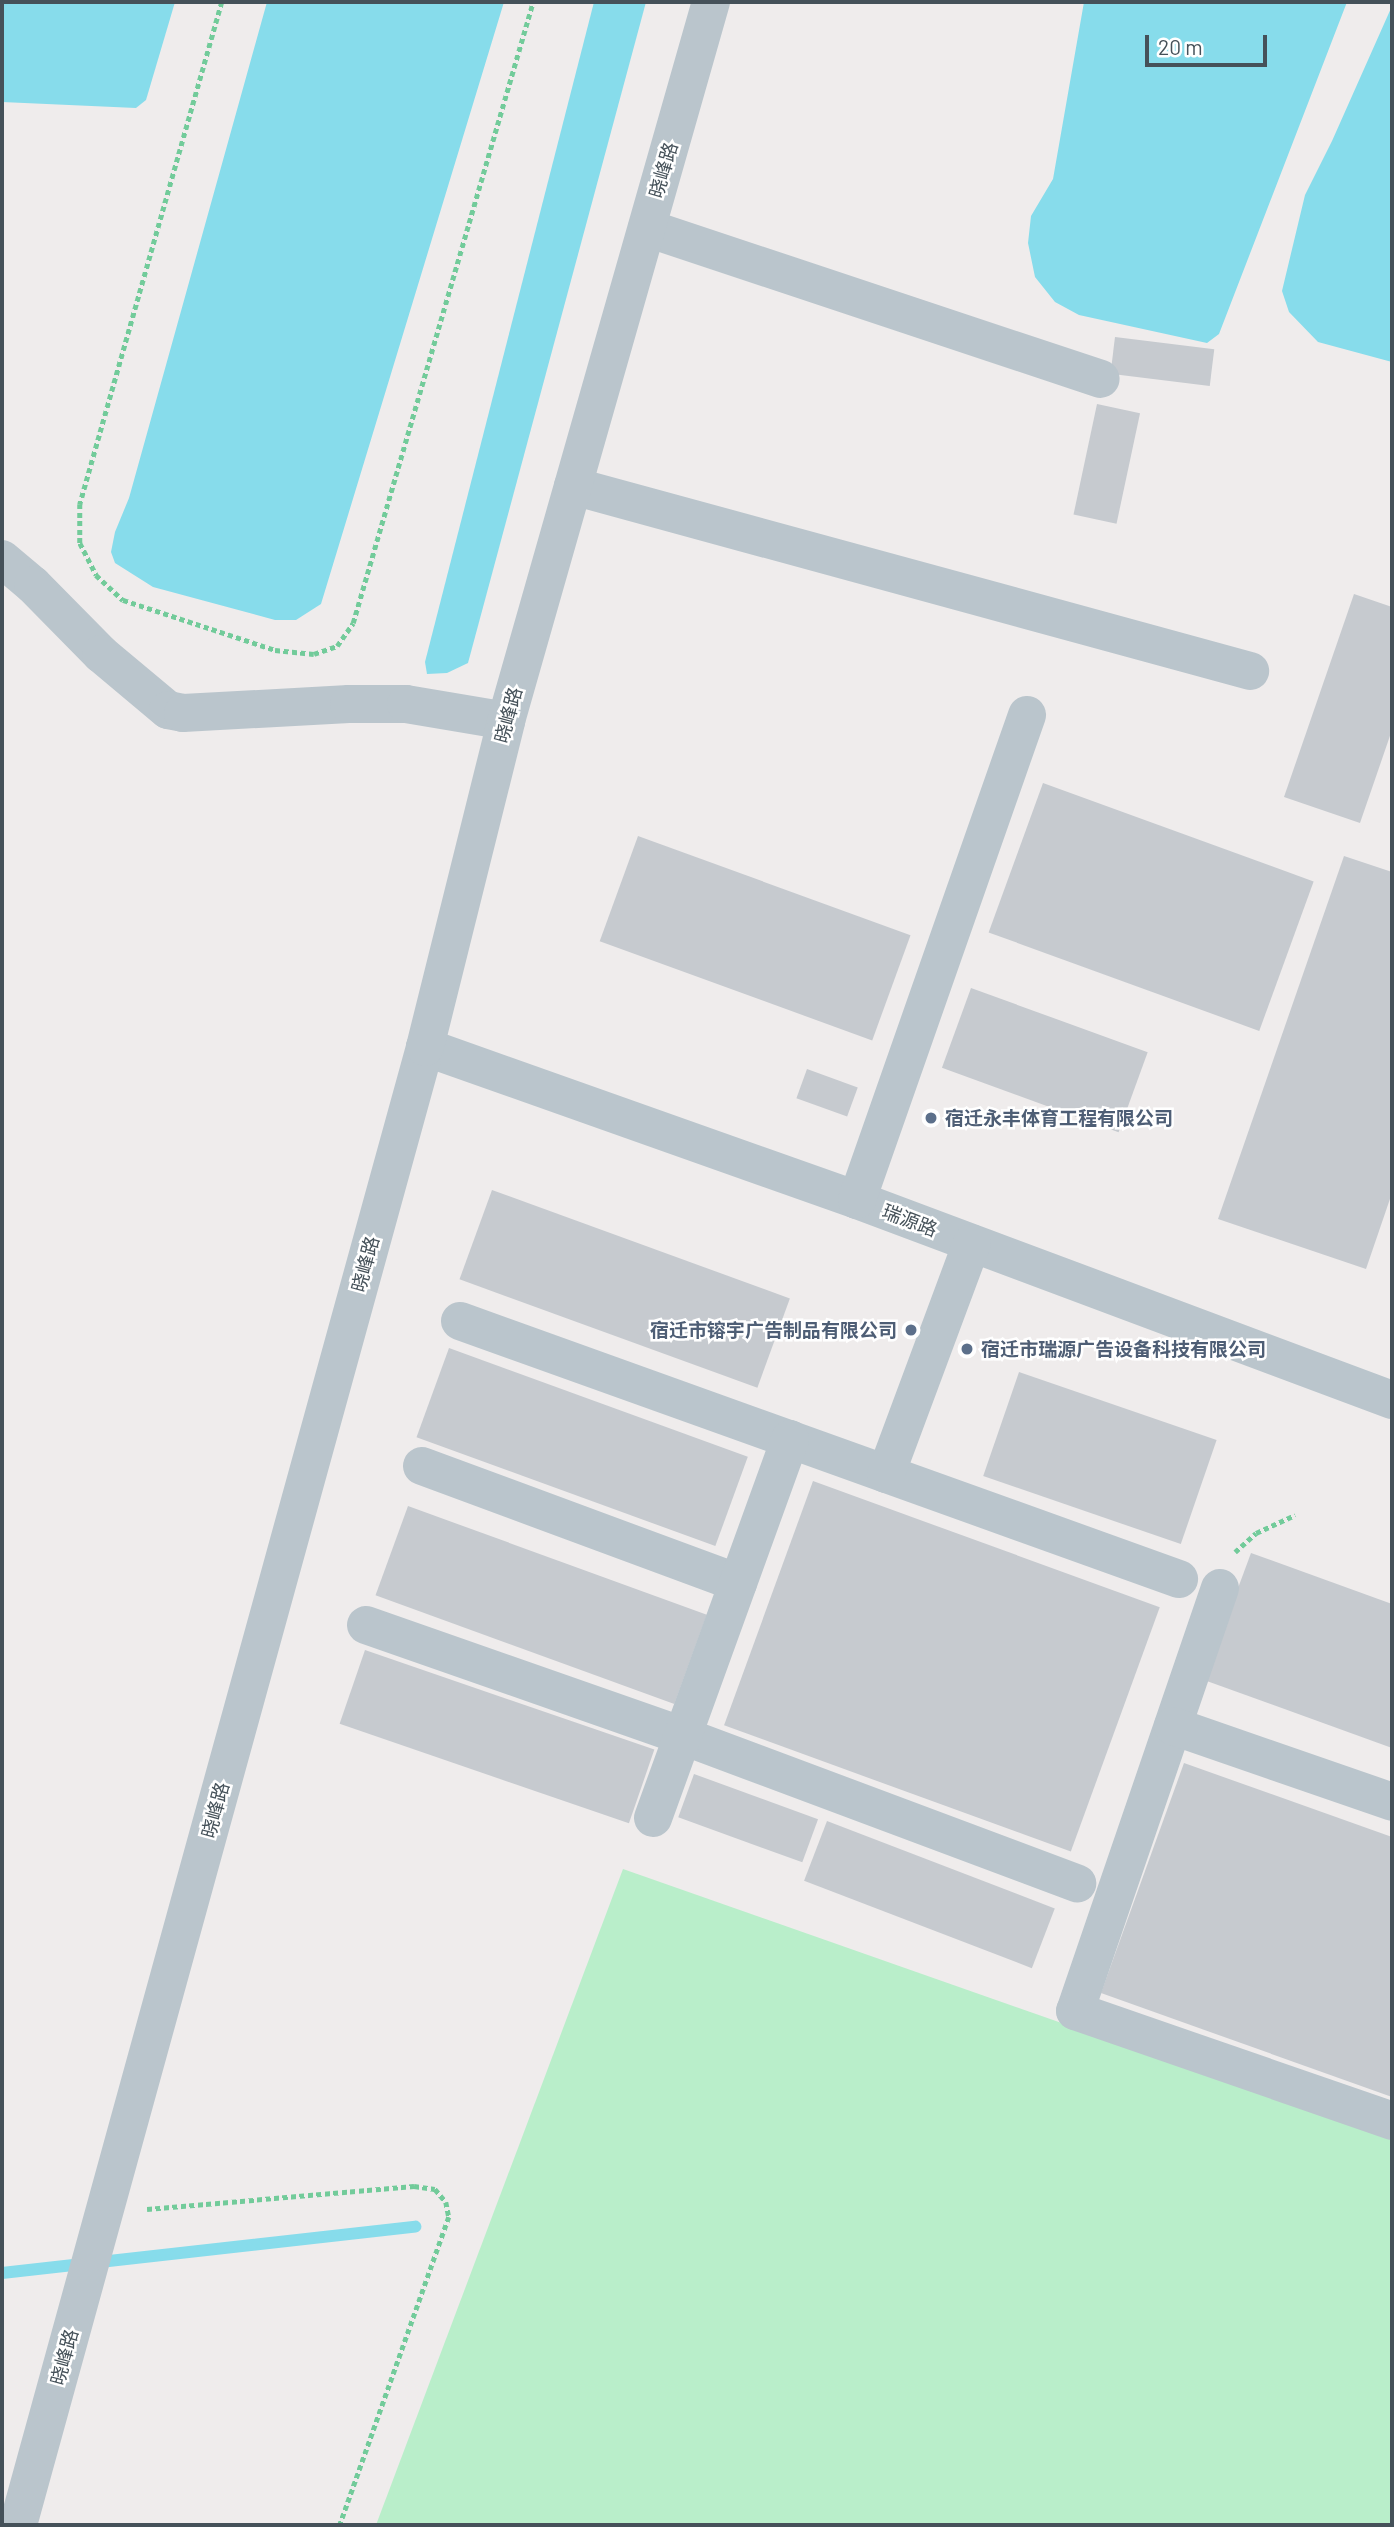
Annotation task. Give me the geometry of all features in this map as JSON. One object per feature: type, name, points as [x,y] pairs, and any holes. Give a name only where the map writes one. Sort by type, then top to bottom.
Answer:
[{"type":"street","name":"晓峰路","points":[[18,2525],[425,1047],[506,721],[711,2]]},
{"type":"street","points":[[647,228],[1100,379]]},
{"type":"street","points":[[573,486],[1250,671]]},
{"type":"street","points":[[2,559],[33,585],[101,654],[168,710],[183,713],[349,704],[406,704],[448,709],[506,721]]},
{"type":"street","points":[[857,1200],[1027,715]]},
{"type":"street","name":"瑞源路","points":[[425,1047],[857,1200],[1392,1400]]},
{"type":"street","points":[[886,1474],[972,1243]]},
{"type":"street","points":[[460,1321],[1179,1578]]},
{"type":"street","points":[[653,1818],[790,1440]]},
{"type":"street","points":[[422,1466],[738,1583]]},
{"type":"street","points":[[1220,1588],[1075,2011],[1392,2121]]},
{"type":"street","points":[[366,1625],[682,1736],[1077,1883]]},
{"type":"street","points":[[1173,1726],[1392,1802]]},
{"type":"path","points":[[222,2],[80,504],[80,543],[96,575],[123,600],[275,650],[314,654],[337,646],[353,623],[533,2]]},
{"type":"path","points":[[1220,1588],[1233,1553],[1256,1533],[1295,1515]]},
{"type":"path","points":[[104,2213],[414,2186],[435,2189],[446,2202],[449,2217],[340,2525]]},
{"type":"green space","points":[[623,1869],[1392,2139],[1392,2525],[376,2525]]},
{"type":"water","points":[[2,2],[175,2],[146,100],[136,108],[2,102]]},
{"type":"water","points":[[267,2],[504,2],[321,604],[296,620],[275,620],[153,587],[115,563],[111,552],[115,532],[129,498]]},
{"type":"water","points":[[594,2],[646,2],[468,663],[447,673],[427,674],[425,662]]},
{"type":"water","points":[[1084,2],[1347,2],[1219,334],[1207,343],[1079,315],[1055,302],[1035,277],[1028,243],[1031,216],[1053,179]]},
{"type":"water","points":[[1392,6],[1392,362],[1318,342],[1289,312],[1282,291],[1305,195]]},
{"type":"building","points":[[1115,337],[1214,349],[1210,386],[1110,374]]},
{"type":"building","points":[[1097,404],[1140,413],[1117,524],[1074,515]]},
{"type":"building","points":[[1354,594],[1392,607],[1392,730],[1360,823],[1284,797]]},
{"type":"building","points":[[1043,783],[1314,882],[1259,1031],[989,932]]},
{"type":"building","points":[[638,836],[911,935],[872,1040],[600,941]]},
{"type":"building","points":[[1344,856],[1392,872],[1392,1193],[1366,1269],[1218,1219]]},
{"type":"building","points":[[971,988],[1148,1052],[1119,1132],[942,1068]]},
{"type":"building","points":[[807,1069],[858,1087],[847,1117],[796,1098]]},
{"type":"building","points":[[492,1190],[790,1298],[757,1388],[460,1279]]},
{"type":"building","points":[[449,1348],[748,1457],[715,1546],[417,1437]]},
{"type":"building","points":[[1019,1372],[1217,1440],[1181,1544],[983,1476]]},
{"type":"building","points":[[813,1481],[1160,1607],[1071,1852],[724,1725]]},
{"type":"building","points":[[408,1506],[707,1615],[674,1704],[376,1595]]},
{"type":"building","points":[[1251,1553],[1392,1604],[1392,1748],[1204,1680]]},
{"type":"building","points":[[365,1650],[654,1750],[629,1823],[340,1724]]},
{"type":"building","points":[[1184,1763],[1392,1837],[1392,2097],[1101,1993]]},
{"type":"building","points":[[694,1774],[818,1819],[802,1862],[678,1817]]},
{"type":"building","points":[[827,1821],[1055,1908],[1032,1968],[804,1881]]},
{"type":"waterway","points":[[2,2273],[415,2227]]},
{"type":"place","name":"宿迁永丰体育工程有限公司","points":[[931,1118]]},
{"type":"place","name":"宿迁市镕宇广告制品有限公司","points":[[911,1330]]},
{"type":"place","name":"宿迁市瑞源广告设备科技有限公司","points":[[967,1349]]}]
